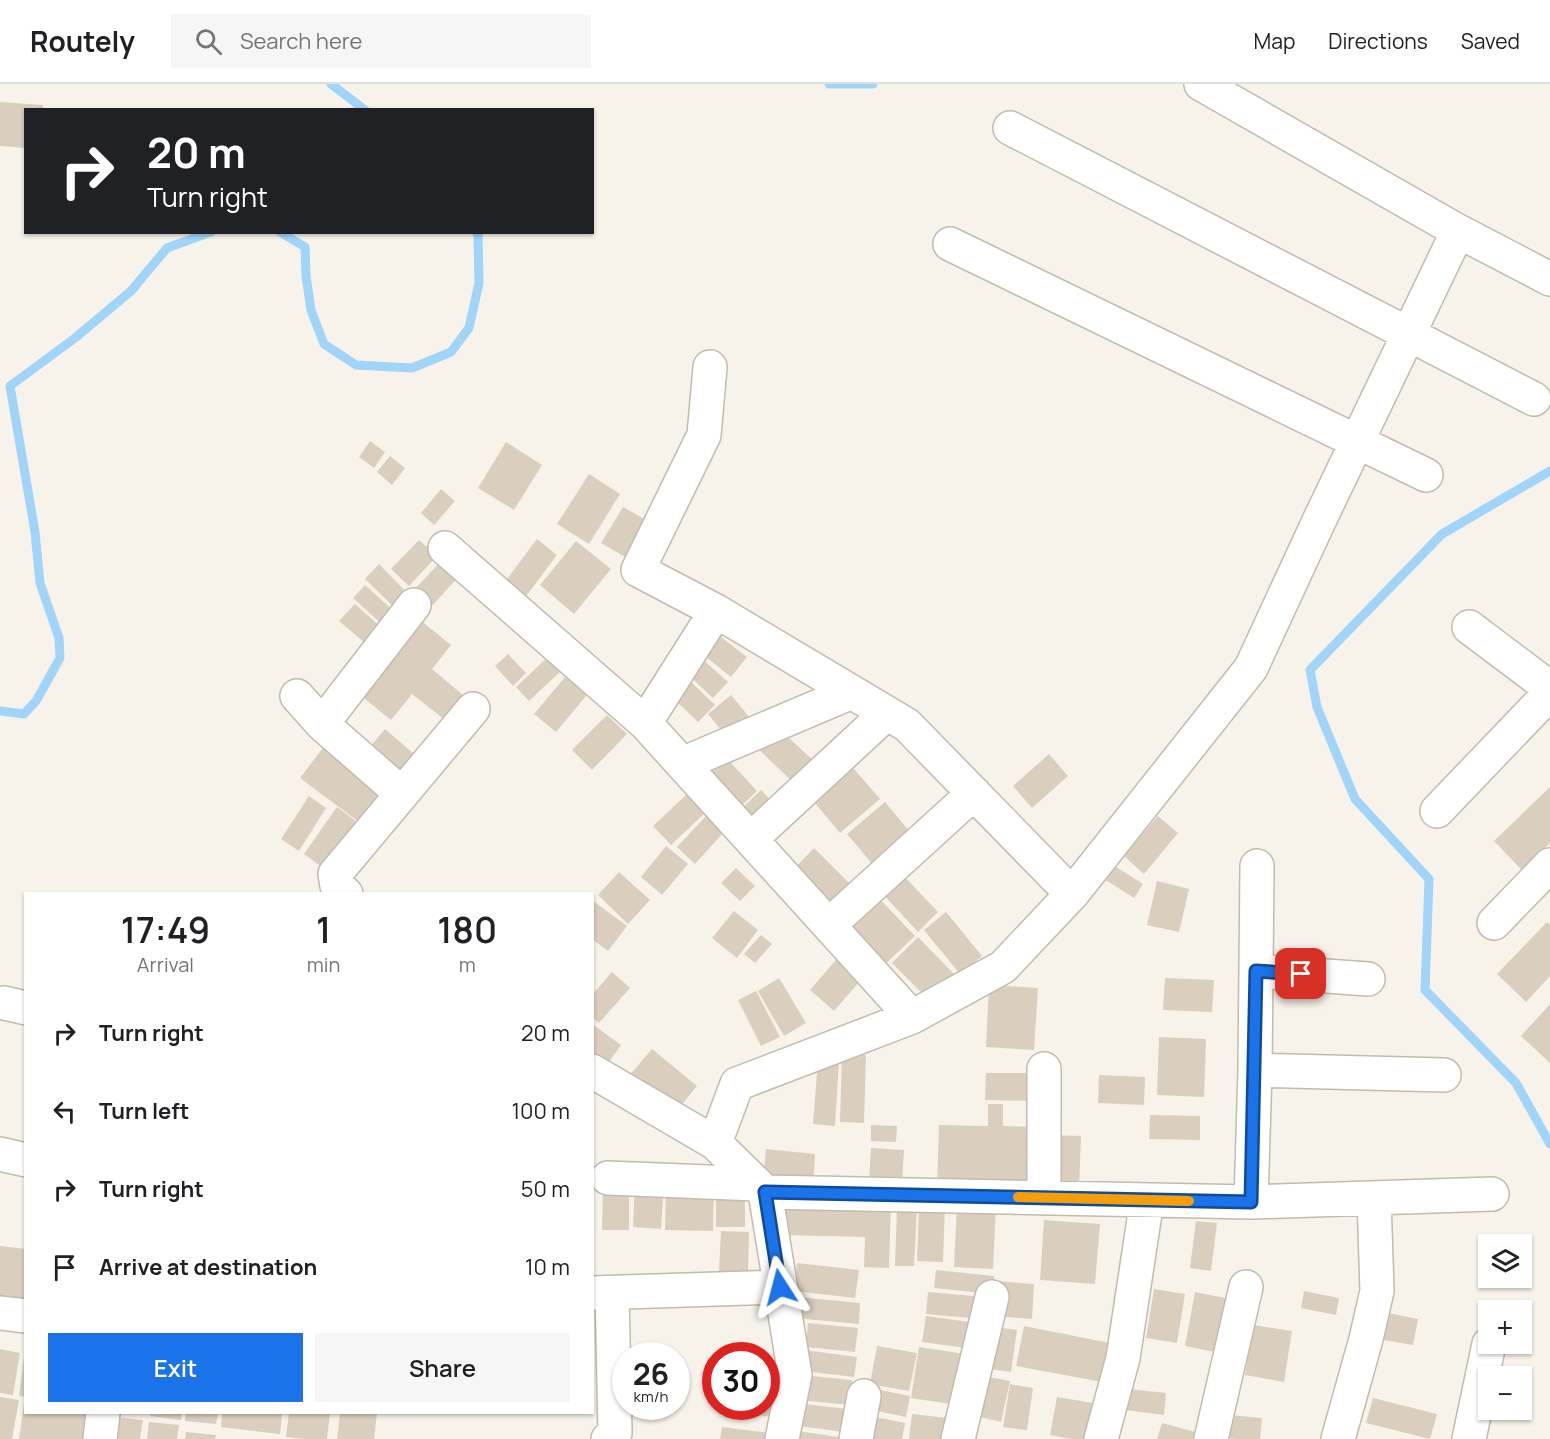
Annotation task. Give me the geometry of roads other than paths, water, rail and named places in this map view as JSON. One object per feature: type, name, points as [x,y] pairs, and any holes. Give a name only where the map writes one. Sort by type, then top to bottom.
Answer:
[{"type":"street","points":[[1201,84],[1458,231],[1550,279]]},
{"type":"street","points":[[1010,128],[1534,399]]},
{"type":"street","points":[[715,1143],[737,1084],[912,1017],[1003,967],[1072,894],[1251,668],[1458,231]]},
{"type":"street","points":[[950,244],[1426,475]]},
{"type":"street","points":[[710,367],[704,435],[638,570],[716,612],[907,725],[1072,894]]},
{"type":"street","points":[[445,548],[645,723],[912,1017]]},
{"type":"street","points":[[322,724],[414,605]]},
{"type":"street","points":[[645,723],[716,612]]},
{"type":"street","points":[[1469,627],[1550,688]]},
{"type":"street","points":[[682,764],[852,692]]},
{"type":"street","points":[[1437,812],[1550,693]]},
{"type":"street","points":[[297,696],[322,724],[402,794]]},
{"type":"street","points":[[344,892],[338,886],[335,874],[473,709]]},
{"type":"street","points":[[751,839],[887,712]]},
{"type":"street","points":[[829,925],[974,793]]},
{"type":"street","points":[[1494,923],[1550,865]]},
{"type":"street","points":[[1251,1202],[1257,866]]},
{"type":"street","points":[[1256,971],[1368,979]]},
{"type":"street","points":[[1044,1069],[1044,1198]]},
{"type":"street","points":[[1255,1070],[1444,1075]]},
{"type":"street","points":[[595,1078],[715,1143],[761,1188],[795,1375],[782,1439]]},
{"type":"street","points":[[0,1154],[24,1160]]},
{"type":"street","points":[[608,1178],[761,1188],[1044,1198],[1251,1202],[1492,1194]]},
{"type":"street","points":[[1340,1438],[1377,1291],[1374,1198]]},
{"type":"street","points":[[1101,1439],[1123,1358],[1147,1200]]},
{"type":"street","points":[[608,1439],[615,1433],[602,1293],[780,1287]]},
{"type":"street","points":[[1211,1439],[1246,1287]]},
{"type":"street","points":[[958,1439],[992,1297]]},
{"type":"street","points":[[0,1313],[24,1316]]},
{"type":"street","points":[[1469,1439],[1487,1354]]},
{"type":"street","points":[[856,1439],[864,1396]]},
{"type":"street","points":[[100,1439],[103,1414]]},
{"type":"waterway","points":[[331,84],[362,108]]},
{"type":"waterway","points":[[829,84],[873,84]]},
{"type":"waterway","points":[[0,711],[24,714],[36,701],[60,658],[59,638],[40,583],[35,532],[10,386],[75,338],[131,291],[167,248],[206,234]]},
{"type":"waterway","points":[[283,234],[305,247],[311,310],[324,344],[356,365],[412,368],[451,352],[469,328],[479,283],[477,234]]},
{"type":"waterway","points":[[1550,471],[1442,534],[1310,670],[1317,707],[1355,799],[1429,879],[1425,990],[1516,1083],[1550,1144]]}]
